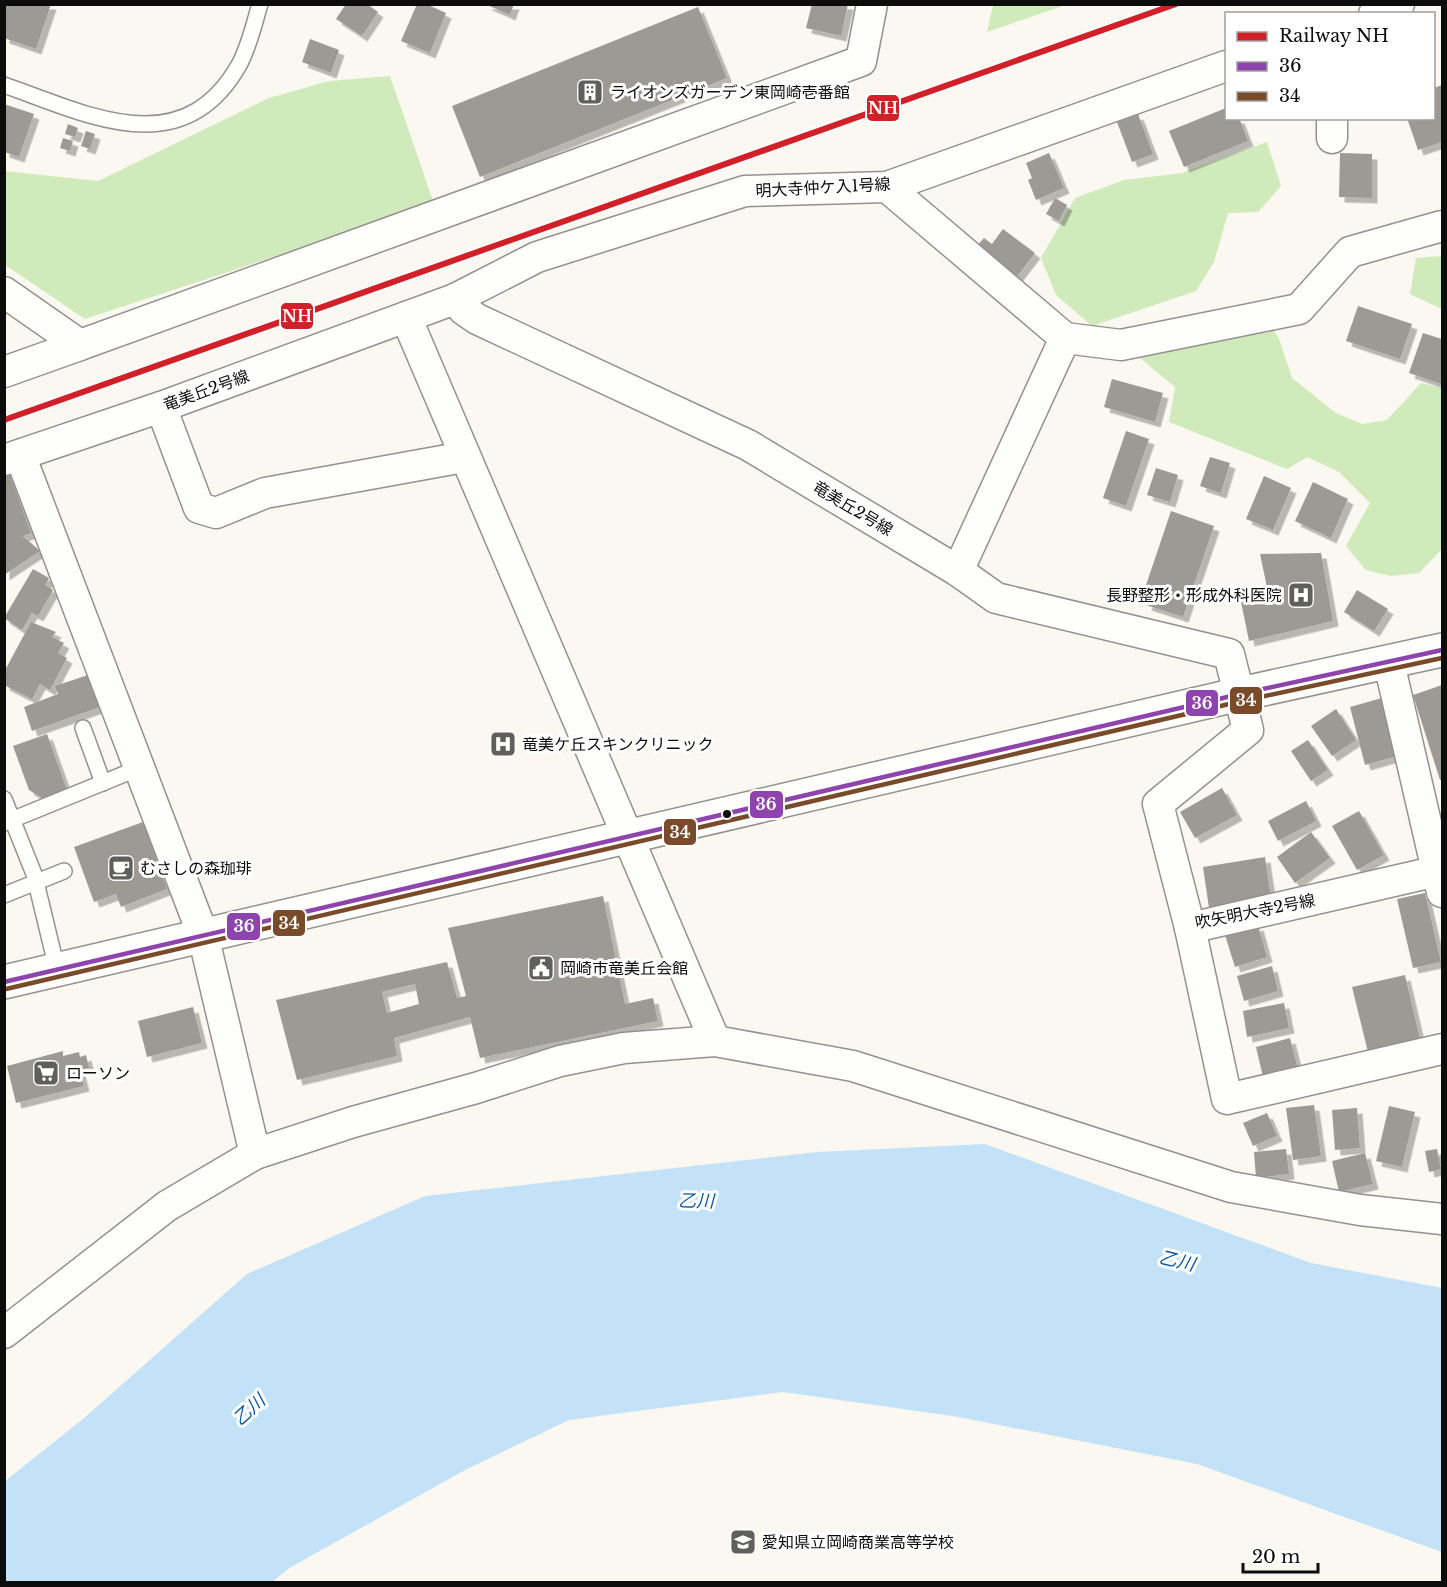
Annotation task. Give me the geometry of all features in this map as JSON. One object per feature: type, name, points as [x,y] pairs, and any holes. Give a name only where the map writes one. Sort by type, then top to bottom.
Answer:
[{"type":"street","points":[[4,372],[861,61],[872,4]]},
{"type":"street","points":[[1379,12],[1400,4]]},
{"type":"street","name":"明大寺仲ケ入1号線","points":[[406,317],[455,299],[537,257],[745,191],[887,187],[1225,67]]},
{"type":"street","points":[[887,187],[1065,338],[1121,345],[1299,309],[1350,252],[1443,225]]},
{"type":"street","points":[[4,292],[80,345]]},
{"type":"street","name":"竜美丘2号線","points":[[455,299],[464,310],[477,319],[748,445],[958,571],[996,598],[1229,654],[1240,694]]},
{"type":"street","points":[[406,317],[715,1041]]},
{"type":"street","name":"竜美丘2号線","points":[[12,457],[160,407],[406,317]]},
{"type":"street","points":[[958,571],[1065,338]]},
{"type":"street","points":[[160,407],[199,508],[207,512],[216,513],[266,493],[464,457]]},
{"type":"street","points":[[12,457],[139,768],[203,935],[255,1154]]},
{"type":"street","points":[[4,982],[1240,694],[1443,650]]},
{"type":"street","points":[[1389,663],[1441,878]]},
{"type":"street","name":"吹矢明大寺2号線","points":[[1240,694],[1248,730],[1158,804],[1190,927],[1441,878]]},
{"type":"street","points":[[1190,927],[1227,1099],[1443,1049]]},
{"type":"street","points":[[6,1323],[167,1206],[255,1154],[353,1122],[465,1091],[560,1061],[624,1048],[715,1041],[853,1066],[1231,1187],[1360,1210],[1443,1219]]},
{"type":"lane","points":[[4,85],[104,120],[139,126],[177,120],[213,101],[240,64],[260,4]]},
{"type":"lane","points":[[82,728],[103,783]]},
{"type":"lane","points":[[9,821],[139,768]]},
{"type":"lane","points":[[4,799],[9,821],[36,882],[57,969]]},
{"type":"lane","points":[[4,895],[63,871]]},
{"type":"green space","points":[[993,4],[1066,5],[987,32]]},
{"type":"green space","points":[[390,76],[434,204],[85,319],[5,265],[4,171],[98,181],[269,98],[329,81]]},
{"type":"green space","points":[[1267,142],[1281,186],[1258,212],[1228,213],[1214,262],[1196,291],[1092,326],[1056,295],[1041,258],[1075,198],[1124,180],[1182,173]]},
{"type":"green space","points":[[1442,256],[1442,309],[1410,294],[1416,258]]},
{"type":"green space","points":[[1265,315],[1279,339],[1292,378],[1336,413],[1362,424],[1387,420],[1421,383],[1442,388],[1442,549],[1419,573],[1391,576],[1366,570],[1346,546],[1370,503],[1339,472],[1307,457],[1287,469],[1169,422],[1175,387],[1130,350]]},
{"type":"water","name":"乙川","points":[[985,1144],[1311,1263],[1442,1288],[1442,1552],[1197,1464],[959,1417],[783,1392],[569,1420],[467,1469],[291,1567],[272,1582],[5,1582],[5,1481],[83,1419],[247,1274],[425,1196],[817,1152]]},
{"type":"building","points":[[4,4],[51,4],[36,49],[4,38]]},
{"type":"building","points":[[346,4],[367,4],[378,12],[362,36],[336,19]]},
{"type":"building","points":[[417,4],[426,4],[446,13],[430,53],[401,41]]},
{"type":"building","points":[[485,4],[514,4],[510,15]]},
{"type":"building","points":[[812,4],[848,4],[841,36],[806,28]]},
{"type":"building","name":"ライオンズガーデン東岡崎壱番館","points":[[698,7],[727,78],[480,177],[452,106]]},
{"type":"building","points":[[310,39],[339,50],[331,73],[302,62]]},
{"type":"building","points":[[1442,85],[1442,142],[1418,150],[1408,120],[1435,120],[1435,88]]},
{"type":"building","points":[[4,104],[34,114],[19,157],[4,152]]},
{"type":"building","points":[[1225,108],[1225,120],[1240,120],[1248,141],[1184,167],[1169,131]]},
{"type":"building","points":[[1138,114],[1153,154],[1132,162],[1117,122]]},
{"type":"building","points":[[68,124],[78,128],[75,137],[65,134]]},
{"type":"building","points":[[86,131],[95,134],[90,149],[81,146]]},
{"type":"building","points":[[63,138],[73,141],[70,151],[60,148]]},
{"type":"building","points":[[1049,153],[1064,188],[1036,200],[1028,180],[1032,178],[1026,163]]},
{"type":"building","points":[[1340,153],[1372,154],[1372,198],[1339,197]]},
{"type":"building","points":[[1055,198],[1067,205],[1059,221],[1046,214]]},
{"type":"building","points":[[1003,229],[1035,253],[1015,279],[975,248],[984,238],[992,244]]},
{"type":"building","points":[[1358,306],[1412,324],[1400,359],[1346,341]]},
{"type":"building","points":[[1423,333],[1442,339],[1441,384],[1409,373]]},
{"type":"building","points":[[1112,379],[1163,393],[1155,422],[1104,407]]},
{"type":"building","points":[[1126,431],[1149,439],[1126,506],[1103,498]]},
{"type":"building","points":[[1210,457],[1230,463],[1221,493],[1200,486]]},
{"type":"building","points":[[1156,468],[1178,475],[1170,502],[1147,495]]},
{"type":"building","points":[[10,475],[31,533],[23,536],[40,551],[4,575],[4,476]]},
{"type":"building","points":[[1264,476],[1291,488],[1273,530],[1246,519]]},
{"type":"building","points":[[1313,482],[1348,499],[1331,538],[1295,521]]},
{"type":"building","points":[[1171,511],[1214,526],[1183,617],[1146,605],[1150,593],[1144,591]]},
{"type":"building","points":[[1321,553],[1333,621],[1249,641],[1239,592],[1267,587],[1260,554]]},
{"type":"building","points":[[33,569],[49,578],[45,585],[53,590],[38,616],[32,613],[22,630],[4,618]]},
{"type":"building","points":[[1357,590],[1388,609],[1374,631],[1344,612]]},
{"type":"building","points":[[31,622],[56,632],[52,637],[64,643],[58,653],[67,658],[50,690],[40,684],[32,699],[4,685],[4,672]]},
{"type":"building","points":[[88,675],[100,707],[32,731],[24,707],[58,694],[55,686]]},
{"type":"building","points":[[1442,685],[1442,780],[1440,780],[1413,695]]},
{"type":"building","points":[[1382,698],[1397,756],[1365,765],[1350,707]]},
{"type":"building","points":[[1336,709],[1356,740],[1332,756],[1311,726]]},
{"type":"building","points":[[47,734],[67,790],[44,799],[29,790],[13,746]]},
{"type":"building","points":[[1308,740],[1328,770],[1311,781],[1291,751]]},
{"type":"building","points":[[1222,788],[1237,815],[1195,838],[1180,812]]},
{"type":"building","points":[[1306,801],[1316,821],[1278,841],[1268,821]]},
{"type":"building","points":[[1359,811],[1384,855],[1357,870],[1332,826]]},
{"type":"building","name":"むさしの森珈琲","points":[[143,822],[167,889],[121,907],[116,894],[94,902],[74,847]]},
{"type":"building","points":[[1311,832],[1330,858],[1295,883],[1277,857]]},
{"type":"building","points":[[1265,857],[1271,898],[1209,908],[1203,867]]},
{"type":"building","points":[[1425,893],[1441,962],[1413,968],[1397,899]]},
{"type":"building","points":[[603,896],[625,1004],[653,998],[658,1021],[480,1058],[470,1017],[394,1038],[397,1056],[297,1080],[276,1000],[447,962],[457,998],[466,996],[448,928]],"holes":[[[415,984],[419,1004],[387,1013],[382,992]]]},
{"type":"building","points":[[1258,925],[1267,957],[1235,967],[1225,935]]},
{"type":"building","points":[[1272,966],[1278,991],[1244,1001],[1237,976]]},
{"type":"building","points":[[1405,975],[1420,1039],[1368,1052],[1352,987]]},
{"type":"building","points":[[1284,1003],[1289,1028],[1247,1037],[1243,1011]]},
{"type":"building","points":[[193,1007],[202,1043],[147,1057],[138,1021]]},
{"type":"building","points":[[1290,1038],[1298,1069],[1263,1077],[1256,1047]]},
{"type":"building","points":[[63,1051],[63,1056],[79,1052],[80,1057],[86,1055],[89,1068],[80,1070],[84,1086],[16,1103],[7,1066]]},
{"type":"building","points":[[1314,1105],[1321,1156],[1293,1160],[1286,1108]]},
{"type":"building","points":[[1389,1106],[1415,1112],[1402,1167],[1376,1161]]},
{"type":"building","points":[[1357,1108],[1360,1148],[1335,1150],[1332,1110]]},
{"type":"building","points":[[1267,1113],[1277,1136],[1253,1146],[1243,1123]]},
{"type":"building","points":[[1286,1149],[1289,1174],[1256,1178],[1254,1152]]},
{"type":"building","points":[[1437,1149],[1441,1169],[1429,1172],[1425,1151]]},
{"type":"building","points":[[1365,1153],[1373,1184],[1339,1192],[1332,1161]]},
{"type":"rail line","name":"NH","points":[[4,420],[1176,4]]},
{"type":"transit line","name":"36","points":[[4,982],[1240,694],[1442,650]]},
{"type":"transit line","name":"34","points":[[6,989],[1242,701],[1442,658]]},
{"type":"place","name":"ライオンズガーデン東岡崎壱番館","points":[[590,92]]},
{"type":"place","name":"長野整形・形成外科医院","points":[[1301,595]]},
{"type":"place","name":"竜美ケ丘スキンクリニック","points":[[503,744]]},
{"type":"place","name":"むさしの森珈琲","points":[[121,868]]},
{"type":"place","name":"岡崎市竜美丘会館","points":[[541,968]]},
{"type":"place","name":"ローソン","points":[[46,1073]]},
{"type":"place","name":"愛知県立岡崎商業高等学校","points":[[743,1542]]}]
